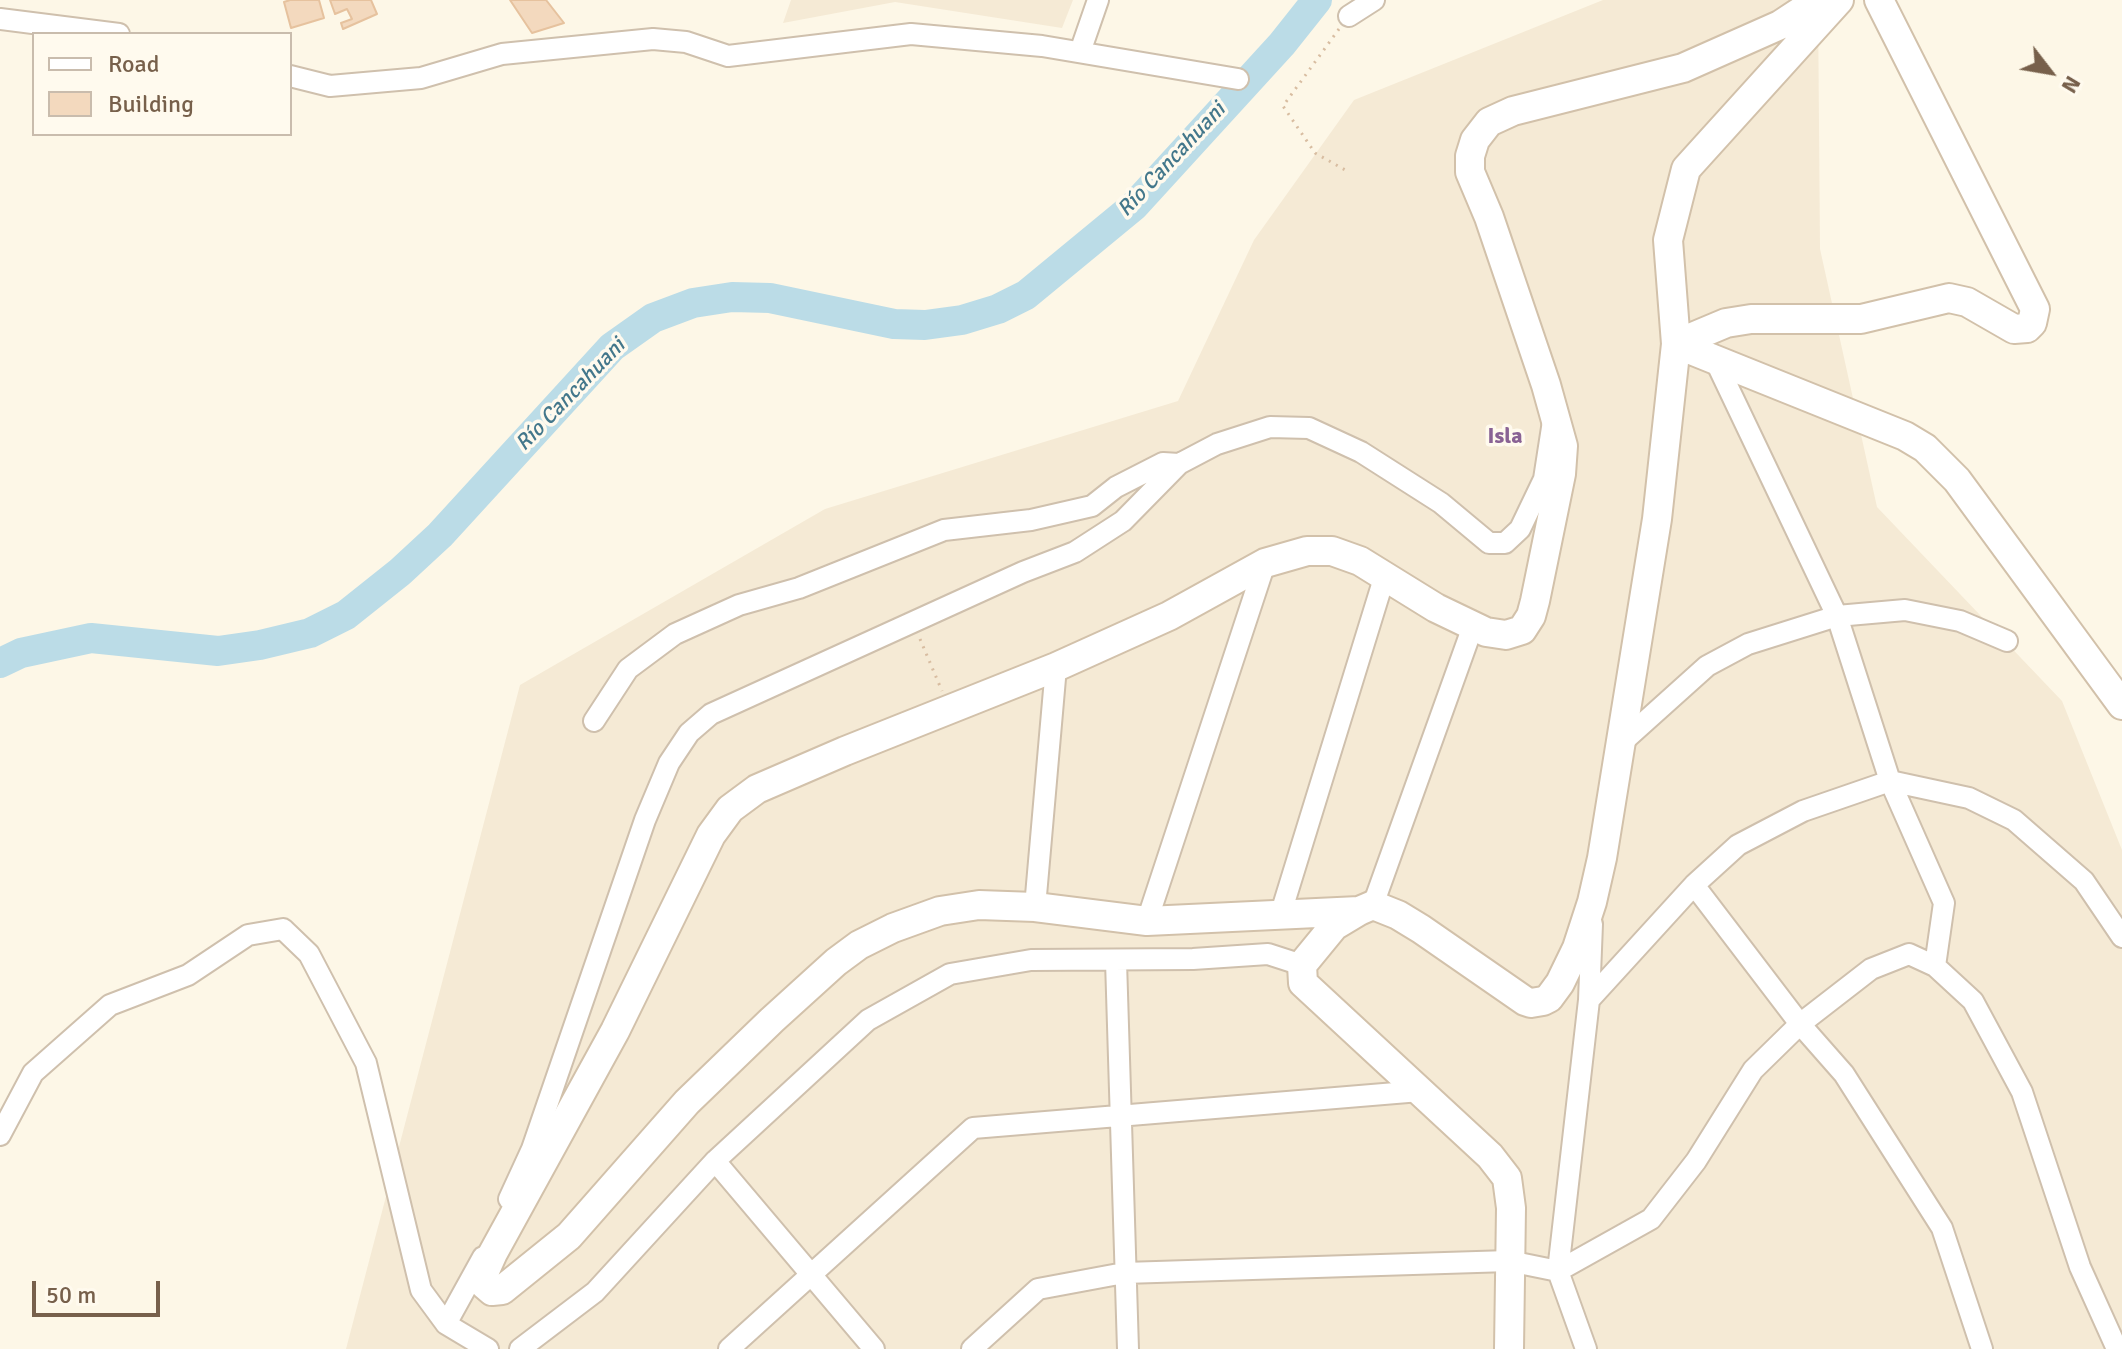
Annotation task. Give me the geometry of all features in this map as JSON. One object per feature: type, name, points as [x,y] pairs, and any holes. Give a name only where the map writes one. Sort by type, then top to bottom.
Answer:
[{"type":"street","points":[[1080,52],[1098,0]]},
{"type":"street","points":[[1349,16],[1374,0]]},
{"type":"street","points":[[1592,902],[1567,971],[1549,998],[1537,1003],[1525,1001],[1398,915],[1366,908],[1280,916],[1147,921],[1035,907],[979,905],[940,911],[893,928],[859,945],[792,1001],[687,1102],[569,1236],[507,1287],[497,1291],[489,1289],[484,1273],[493,1253],[615,1031],[711,835],[730,809],[757,789],[1056,667],[1169,616],[1265,563],[1307,551],[1322,549],[1345,555],[1385,575],[1436,608],[1497,635],[1515,633],[1527,624],[1564,456],[1554,413],[1489,217],[1470,172],[1470,156],[1479,132],[1489,122],[1513,111],[1683,68],[1780,25],[1818,0]]},
{"type":"street","points":[[1586,1349],[1558,1271],[1589,1000],[1592,902],[1657,519],[1676,344],[1668,240],[1686,169],[1839,0]]},
{"type":"street","points":[[1676,344],[1726,323],[1751,319],[1861,319],[1949,298],[1967,302],[2014,329],[2027,328],[2032,323],[2035,309],[1879,0]]},
{"type":"street","points":[[0,19],[103,32]]},
{"type":"street","points":[[292,76],[330,86],[421,78],[502,54],[653,39],[686,42],[728,56],[911,34],[1042,46],[1238,79]]},
{"type":"street","points":[[1676,344],[1905,436],[1925,448],[1957,480],[2122,705]]},
{"type":"street","points":[[1715,360],[1837,616],[1890,781],[1944,903],[1935,966]]},
{"type":"street","points":[[446,1324],[488,1247],[532,1149],[645,820],[669,763],[689,733],[711,714],[1075,552],[1123,521],[1179,464],[1217,444],[1270,427],[1309,428],[1361,452],[1441,503],[1489,543],[1505,543],[1520,529],[1544,479],[1554,413]]},
{"type":"street","points":[[594,721],[628,669],[675,634],[739,605],[799,588],[944,530],[1031,520],[1092,506],[1116,487],[1163,463],[1179,464]]},
{"type":"street","points":[[1147,921],[1265,563]]},
{"type":"street","points":[[1280,916],[1385,575]]},
{"type":"street","points":[[1619,745],[1707,666],[1748,644],[1837,616],[1905,610],[1960,621],[2007,641]]},
{"type":"street","points":[[1473,626],[1366,908],[1334,926],[1302,965],[1303,983],[1490,1156],[1507,1178],[1511,1208],[1509,1349]]},
{"type":"street","points":[[1035,907],[1056,667]]},
{"type":"street","points":[[1589,1000],[1694,885],[1738,845],[1790,817],[1890,781],[1969,798],[2014,820],[2084,881],[2122,937]]},
{"type":"street","points":[[1694,885],[1800,1024],[1844,1074],[1942,1228],[1982,1349]]},
{"type":"street","points":[[0,1135],[33,1073],[110,1005],[188,975],[248,935],[283,929],[309,954],[366,1063],[421,1290],[446,1324],[488,1349]]},
{"type":"street","points":[[520,1349],[595,1292],[715,1161],[868,1020],[950,974],[1031,960],[1116,961],[1268,954],[1302,965]]},
{"type":"street","points":[[972,1349],[1038,1289],[1124,1273],[1509,1261],[1558,1271],[1651,1219],[1696,1161],[1753,1070],[1800,1024],[1871,969],[1909,954],[1935,966],[1973,1001],[2022,1092],[2080,1267],[2117,1349]]},
{"type":"street","points":[[1116,961],[1128,1349]]},
{"type":"street","points":[[729,1349],[973,1128],[1420,1091]]},
{"type":"street","points":[[715,1161],[874,1349]]},
{"type":"path","points":[[1347,171],[1315,153],[1283,106],[1349,16]]},
{"type":"path","points":[[913,623],[949,709]]},
{"type":"shaded area","points":[[791,0],[1073,0],[1062,28],[895,2],[783,23]]},
{"type":"shaded area","points":[[1603,0],[1818,0],[1820,249],[1877,507],[2062,701],[2122,850],[2122,1349],[346,1349],[520,685],[825,509],[1178,401],[1254,240],[1354,100]]},
{"type":"building","points":[[319,0],[324,18],[291,28],[284,2]]},
{"type":"building","points":[[330,0],[371,0],[377,14],[343,29],[341,23],[352,19],[347,9],[335,14]]},
{"type":"building","points":[[510,0],[546,0],[564,23],[532,33]]},
{"type":"waterway","name":"Río Cancahuani","points":[[0,663],[21,653],[91,638],[218,651],[310,633],[346,615],[440,535],[612,347],[653,318],[693,303],[732,297],[770,298],[894,324],[925,325],[962,320],[998,309],[1026,295],[1134,206],[1282,44],[1317,0]]},
{"type":"district","name":"Isla","points":[[1505,437]]}]
